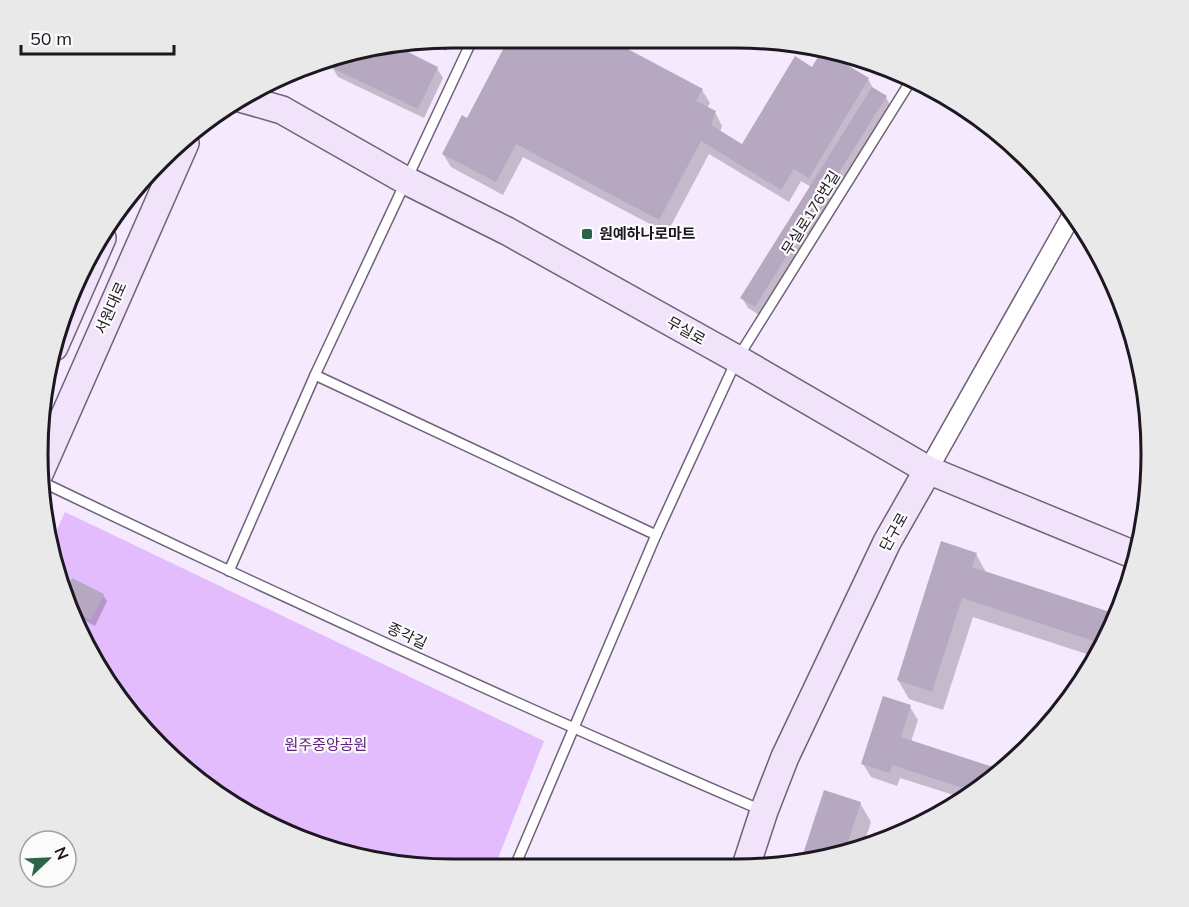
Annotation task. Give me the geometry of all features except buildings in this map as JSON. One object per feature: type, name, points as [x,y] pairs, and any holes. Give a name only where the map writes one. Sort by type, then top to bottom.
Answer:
[{"type":"street","name":"무실로","points":[[252,101],[282,110],[405,180],[507,231],[928,470],[1128,552]]},
{"type":"street","name":"서원대로","points":[[48,453],[178,156]]},
{"type":"street","name":"단구로","points":[[748,859],[785,757],[887,542],[1068,222]]},
{"type":"lane","points":[[229,571],[315,375],[468,48]]},
{"type":"lane","name":"무실로176번길","points":[[737,360],[907,86]]},
{"type":"lane","points":[[518,859],[656,535],[737,360]]},
{"type":"lane","points":[[315,375],[656,535]]},
{"type":"lane","name":"종각길","points":[[49,485],[572,729],[764,811]]},
{"type":"green space","name":"원주중앙공원","points":[[65,512],[544,741],[498,859],[401,856],[349,845],[298,828],[228,791],[167,740],[116,679],[79,609],[56,532]]},
{"type":"place","name":"원예하나로마트","points":[[587,234]]}]
